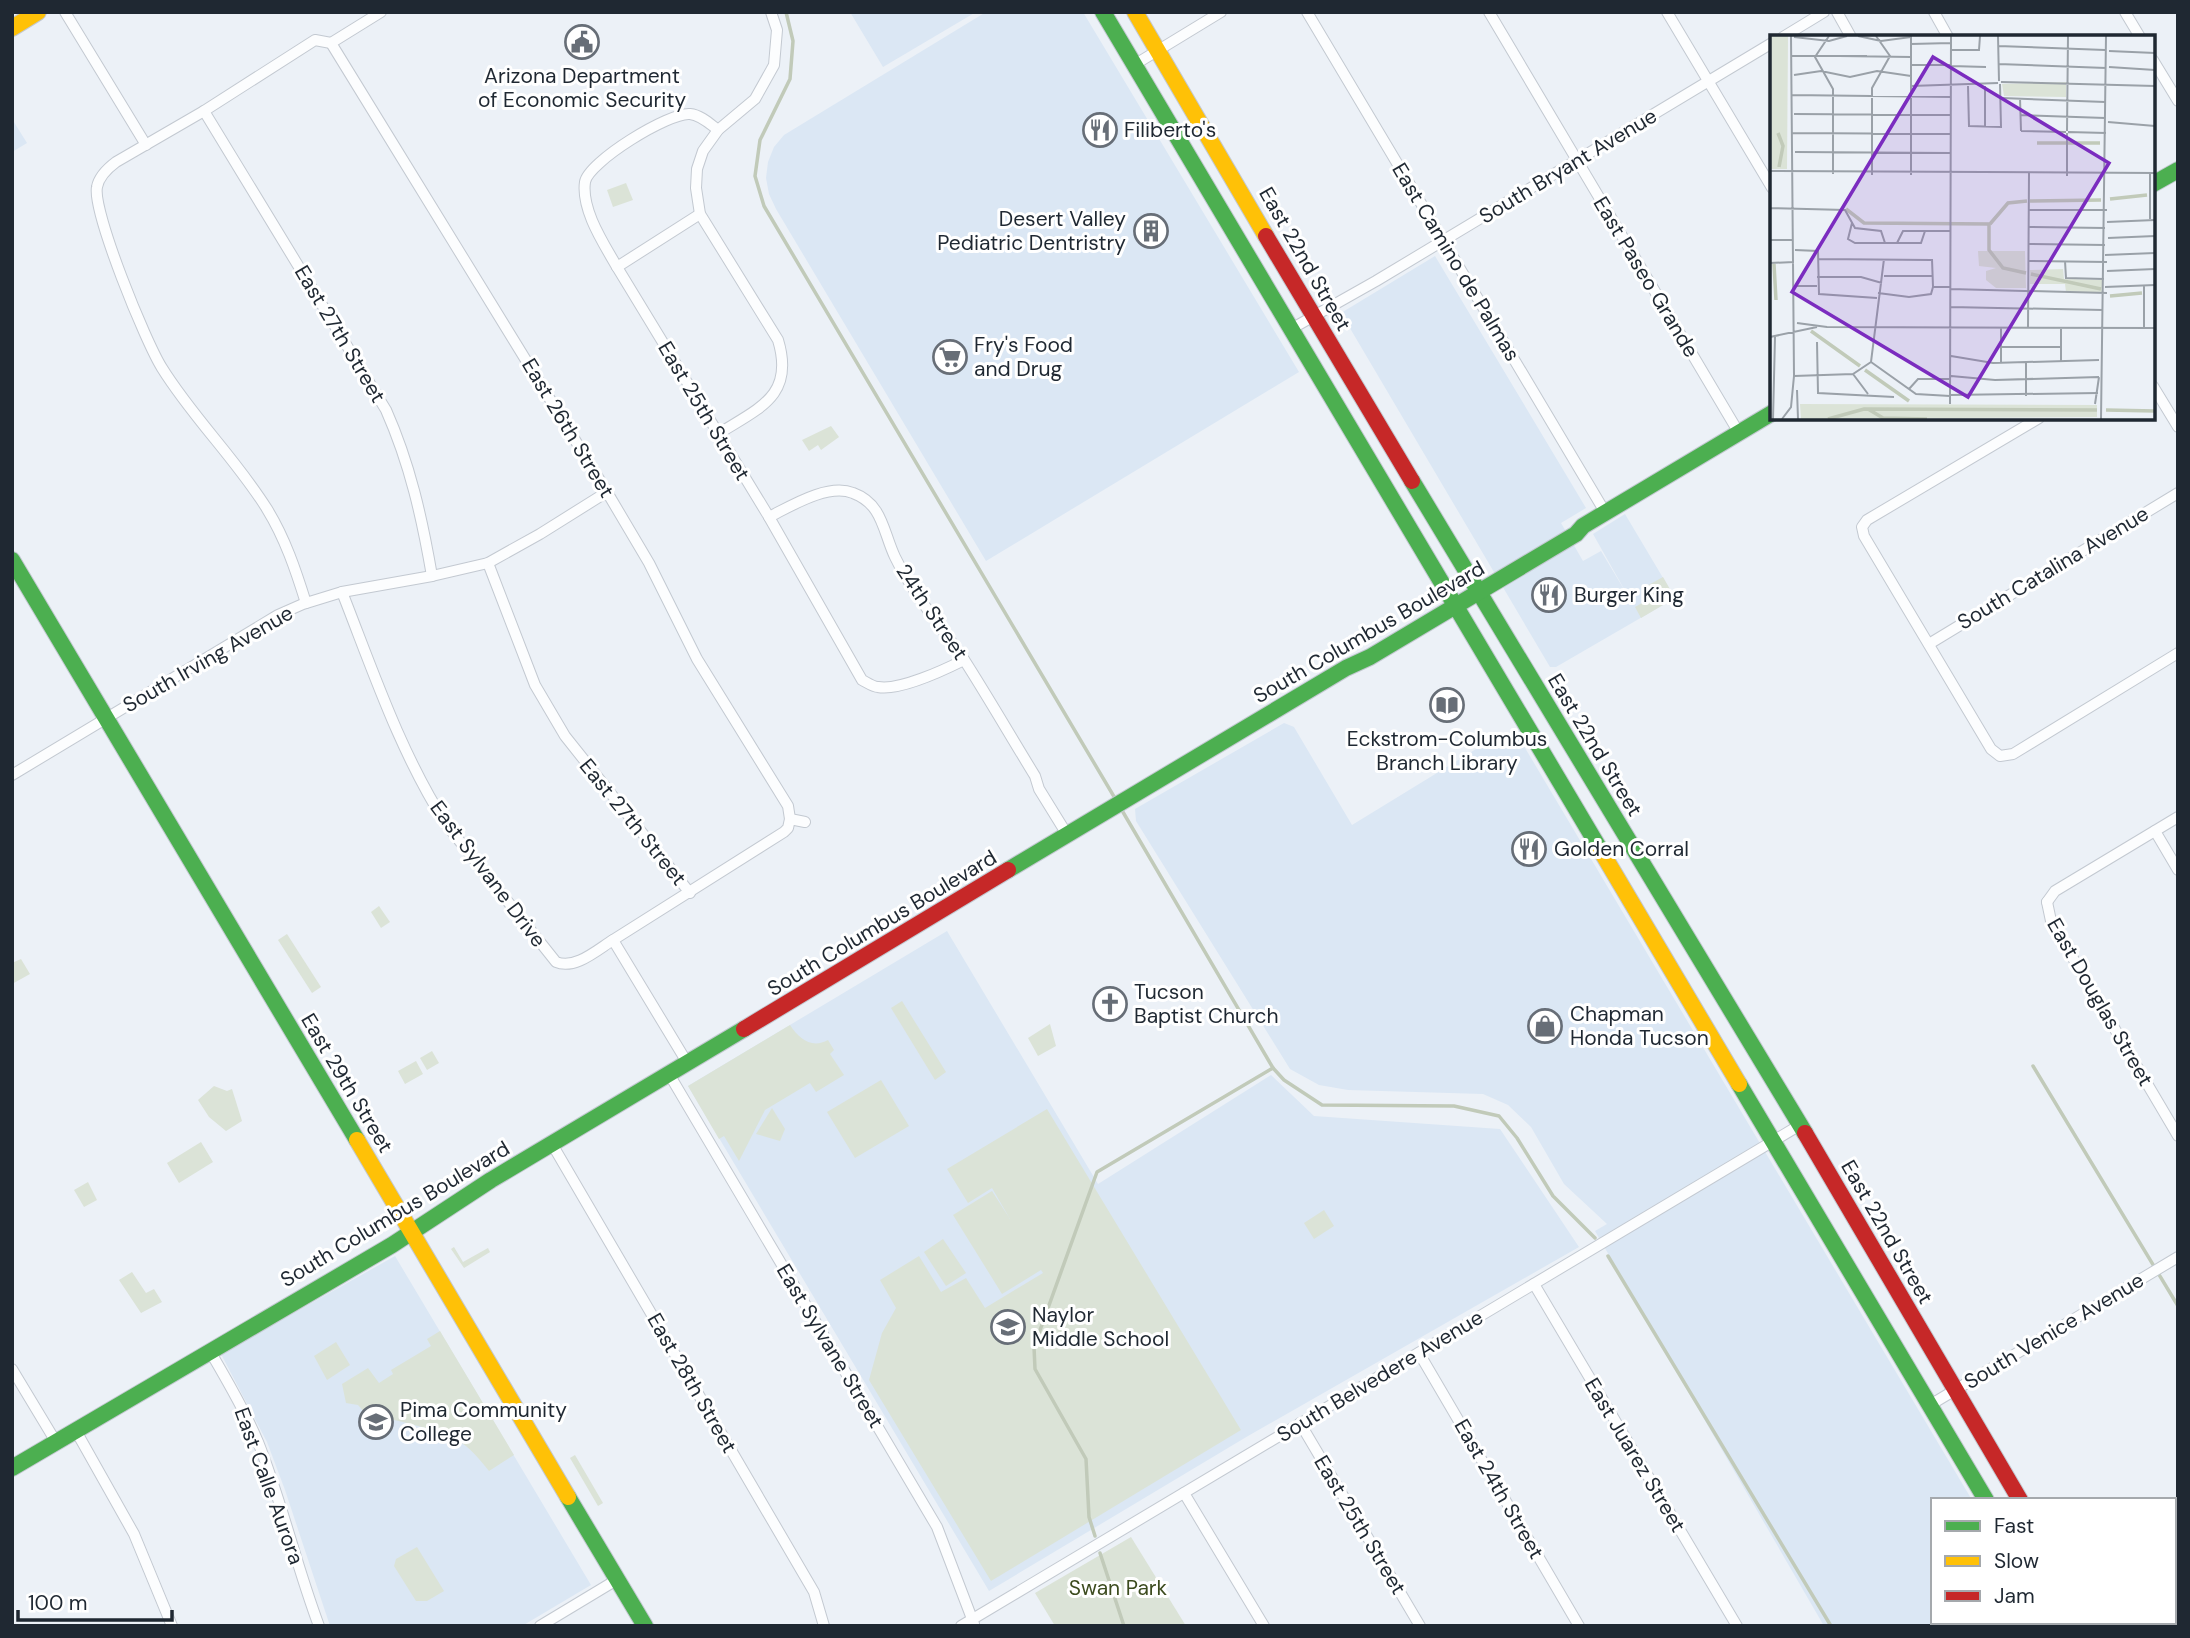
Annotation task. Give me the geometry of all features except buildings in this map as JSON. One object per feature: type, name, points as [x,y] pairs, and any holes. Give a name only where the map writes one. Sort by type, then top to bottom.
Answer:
[{"type":"main road","points":[[12,29],[38,12]]},
{"type":"main road","points":[[1103,12],[1985,1498]]},
{"type":"main road","name":"East 22nd Street","points":[[1135,12],[1314,317],[1800,1125],[2019,1498]]},
{"type":"main road","points":[[2155,183],[2178,170]]},
{"type":"main road","name":"South Columbus Boulevard","points":[[12,1468],[411,1233],[491,1180],[1346,668],[1370,657],[1457,606],[1576,534],[1583,526],[1605,512],[1770,414]]},
{"type":"main road","name":"East 29th Street","points":[[12,560],[645,1626]]},
{"type":"street","points":[[65,12],[146,145]]},
{"type":"street","points":[[306,603],[283,539],[269,512],[243,474],[171,382],[142,331],[104,228],[96,188],[106,171],[315,40],[331,43],[381,12]]},
{"type":"street","points":[[718,434],[773,396],[782,378],[784,359],[778,340],[700,214],[697,169],[703,151],[718,130],[755,100],[775,65],[777,30],[771,12]]},
{"type":"street","points":[[1134,65],[1221,12]]},
{"type":"street","name":"East Camino de Palmas","points":[[1307,12],[1605,512]]},
{"type":"street","name":"East Paseo Grande","points":[[1489,12],[1739,433]]},
{"type":"street","points":[[1667,12],[1770,185]]},
{"type":"street","points":[[1786,35],[1824,12]]},
{"type":"street","points":[[1837,12],[1850,35]]},
{"type":"street","points":[[1934,12],[1947,35]]},
{"type":"street","points":[[2125,12],[2139,35]]},
{"type":"street","name":"East 26th Street","points":[[331,43],[649,563],[697,659],[788,806],[790,820]]},
{"type":"street","name":"South Bryant Avenue","points":[[1291,329],[1578,161],[1770,44]]},
{"type":"street","points":[[2155,63],[2178,101]]},
{"type":"street","name":"East 27th Street","points":[[204,111],[386,410],[416,494],[432,576]]},
{"type":"street","name":"East 25th Street","points":[[718,130],[697,116],[677,115],[659,123],[594,167],[585,181],[594,225],[769,517],[862,680],[878,688],[899,685],[964,660]]},
{"type":"street","points":[[617,267],[700,214]]},
{"type":"street","points":[[2155,389],[2178,427]]},
{"type":"street","points":[[2036,420],[1867,520],[1862,527],[1864,536],[1991,749],[1997,756],[2013,754],[2178,653]]},
{"type":"street","name":"24th Street","points":[[769,517],[806,498],[839,490],[856,493],[866,499],[879,514],[895,556],[925,607],[964,660],[1035,776],[1043,782],[1070,834]]},
{"type":"street","name":"South Irving Avenue","points":[[12,775],[259,625],[306,603],[342,592],[488,563],[607,492]]},
{"type":"street","name":"South Catalina Avenue","points":[[1929,644],[2178,493]]},
{"type":"street","name":"East 27th Street","points":[[488,563],[536,685],[565,736],[690,892]]},
{"type":"street","name":"East Sylvane Drive","points":[[342,592],[402,744],[432,802],[446,824],[561,970],[784,832],[790,820]]},
{"type":"street","points":[[2178,817],[2155,831],[2178,870]]},
{"type":"street","points":[[790,820],[804,822]]},
{"type":"street","name":"East Douglas Street","points":[[2155,831],[2055,891],[2044,901],[2051,921],[2178,1136]]},
{"type":"street","points":[[613,940],[688,1063]]},
{"type":"street","name":"East Sylvane Street","points":[[669,1074],[937,1527],[969,1624]]},
{"type":"street","name":"South Belvedere Avenue","points":[[969,1624],[1800,1125]]},
{"type":"street","name":"East 28th Street","points":[[552,1144],[814,1592],[824,1626]]},
{"type":"street","name":"South Venice Avenue","points":[[1930,1405],[2178,1257]]},
{"type":"street","name":"East Juarez Street","points":[[1534,1284],[1737,1626]]},
{"type":"street","name":"East Calle Aurora","points":[[210,1352],[258,1441],[281,1505],[318,1626]]},
{"type":"street","name":"East 24th Street","points":[[1419,1353],[1579,1626]]},
{"type":"street","points":[[12,1369],[56,1442]]},
{"type":"street","name":"East 25th Street","points":[[1300,1423],[1420,1626]]},
{"type":"street","points":[[76,1431],[134,1534],[172,1626]]},
{"type":"street","points":[[1184,1493],[1264,1626]]},
{"type":"street","points":[[540,1626],[618,1579]]},
{"type":"shaded area","points":[[850,12],[976,12],[883,67]]},
{"type":"shaded area","points":[[986,12],[1083,12],[1299,372],[986,561],[776,209],[766,178],[774,147],[784,135]]},
{"type":"shaded area","points":[[12,119],[27,143],[12,152]]},
{"type":"shaded area","points":[[1435,256],[1586,508],[1561,523],[1583,561],[1601,551],[1628,596],[1593,534],[1625,514],[1675,598],[1556,667],[1550,667],[1341,313]]},
{"type":"shaded area","points":[[1284,723],[1294,727],[1352,825],[1499,735],[1515,731],[1971,1498],[1931,1498],[1931,1624],[2047,1626],[1824,1626],[1595,1231],[1607,1224],[1564,1184],[1531,1127],[1508,1105],[1483,1094],[1348,1090],[1319,1085],[1290,1069],[1136,821],[1135,809]]},
{"type":"shaded area","name":"Naylor Middle School","points":[[947,931],[1098,1184],[1271,1075],[1314,1116],[1500,1129],[1579,1247],[1248,1436],[989,1591],[688,1086]]},
{"type":"shaded area","name":"Pima Community College","points":[[395,1256],[591,1585],[522,1626],[330,1626],[267,1442],[221,1354]]},
{"type":"green space","points":[[626,183],[633,200],[613,207],[607,190]]},
{"type":"green space","points":[[831,426],[839,437],[821,450],[818,445],[809,451],[802,440]]},
{"type":"green space","points":[[1663,577],[1675,598],[1641,618],[1635,607],[1649,599],[1643,588]]},
{"type":"green space","points":[[379,906],[390,922],[381,928],[371,912]]},
{"type":"green space","points":[[287,934],[321,987],[312,993],[278,940]]},
{"type":"green space","points":[[21,959],[30,974],[12,984],[12,963]]},
{"type":"green space","points":[[902,1001],[946,1072],[935,1080],[891,1008]]},
{"type":"green space","points":[[1050,1024],[1056,1046],[1038,1056],[1028,1038]]},
{"type":"green space","points":[[790,1025],[797,1035],[811,1043],[828,1040],[834,1050],[830,1054],[844,1075],[816,1092],[810,1083],[765,1110],[739,1161],[724,1136],[719,1139],[688,1086]]},
{"type":"green space","points":[[432,1051],[439,1063],[427,1070],[420,1058]]},
{"type":"green space","points":[[416,1061],[423,1074],[405,1084],[398,1071]]},
{"type":"green space","points":[[881,1080],[909,1126],[855,1158],[827,1112]]},
{"type":"green space","points":[[214,1086],[227,1091],[232,1089],[242,1121],[226,1131],[209,1117],[198,1100]]},
{"type":"green space","points":[[772,1108],[785,1129],[780,1141],[756,1134]]},
{"type":"green space","points":[[1047,1109],[1241,1430],[991,1581],[869,1380],[882,1333],[896,1308],[880,1280],[919,1256],[941,1292],[966,1278],[985,1308],[1043,1273],[1041,1270],[1002,1294],[953,1215],[992,1191],[1010,1219],[992,1188],[968,1203],[947,1169]]},
{"type":"green space","points":[[201,1142],[213,1162],[179,1183],[167,1163]]},
{"type":"green space","points":[[88,1182],[97,1200],[84,1207],[74,1190]]},
{"type":"green space","points":[[1324,1210],[1334,1226],[1314,1239],[1304,1223]]},
{"type":"green space","points":[[943,1239],[966,1273],[946,1286],[924,1252]]},
{"type":"green space","points":[[454,1247],[463,1262],[488,1248],[490,1252],[464,1268],[451,1249]]},
{"type":"green space","points":[[132,1272],[146,1293],[154,1289],[162,1302],[141,1313],[119,1280]]},
{"type":"green space","points":[[440,1331],[514,1455],[489,1471],[457,1440],[424,1427],[365,1413],[358,1405],[346,1403],[342,1384],[368,1368],[379,1383],[393,1374],[391,1370],[431,1346],[427,1339]]},
{"type":"green space","points":[[336,1342],[350,1365],[327,1380],[314,1356]]},
{"type":"green space","points":[[575,1455],[603,1503],[598,1506],[570,1458]]},
{"type":"green space","name":"Swan Park","points":[[1131,1537],[1186,1626],[1055,1626],[1035,1593]]},
{"type":"green space","points":[[417,1547],[444,1591],[427,1601],[416,1601],[394,1566],[396,1559]]},
{"type":"waterway","points":[[786,12],[793,41],[790,79],[760,140],[755,176],[764,206],[1116,800]]},
{"type":"waterway","points":[[1095,1536],[1089,1517],[1086,1459],[1035,1369],[1034,1347],[1097,1172],[1273,1068],[1120,807]]},
{"type":"waterway","points":[[2033,1066],[2178,1306]]},
{"type":"waterway","points":[[1273,1068],[1284,1080],[1322,1105],[1454,1106],[1499,1116],[1517,1138],[1553,1196],[1595,1238]]},
{"type":"waterway","points":[[1608,1256],[1831,1626]]},
{"type":"waterway","points":[[1100,1553],[1124,1626]]},
{"type":"traffic: fast","points":[[1103,12],[1601,851]]},
{"type":"traffic: fast","points":[[2155,183],[2178,170]]},
{"type":"traffic: fast","points":[[1008,870],[1576,534],[1583,526],[1770,414]]},
{"type":"traffic: fast","points":[[1412,481],[1805,1133]]},
{"type":"traffic: fast","points":[[12,560],[357,1140]]},
{"type":"traffic: fast","points":[[12,1468],[392,1245],[491,1180],[744,1029]]},
{"type":"traffic: fast","points":[[1739,1084],[1985,1498]]},
{"type":"traffic: fast","points":[[568,1497],[645,1626]]},
{"type":"traffic: slow","points":[[12,28],[38,12]]},
{"type":"traffic: slow","points":[[1135,12],[1266,236]]},
{"type":"traffic: slow","points":[[1601,851],[1739,1084]]},
{"type":"traffic: slow","points":[[357,1140],[568,1497]]},
{"type":"traffic: jam","points":[[1266,236],[1412,481]]},
{"type":"traffic: jam","points":[[744,1029],[1008,870]]},
{"type":"traffic: jam","points":[[1805,1133],[2019,1498]]},
{"type":"place","name":"Arizona Department of Economic Security","points":[[582,42]]},
{"type":"place","name":"Filiberto's","points":[[1100,130]]},
{"type":"place","name":"Desert Valley Pediatric Dentristry","points":[[1151,231]]},
{"type":"place","name":"Fry's Food and Drug","points":[[950,357]]},
{"type":"place","name":"Burger King","points":[[1549,595]]},
{"type":"place","name":"Eckstrom-Columbus Branch Library","points":[[1447,705]]},
{"type":"place","name":"Golden Corral","points":[[1529,849]]},
{"type":"place","name":"Tucson Baptist Church","points":[[1110,1004]]},
{"type":"place","name":"Chapman Honda Tucson","points":[[1545,1026]]},
{"type":"place","name":"Naylor Middle School","points":[[1008,1327]]},
{"type":"place","name":"Pima Community College","points":[[376,1422]]}]
